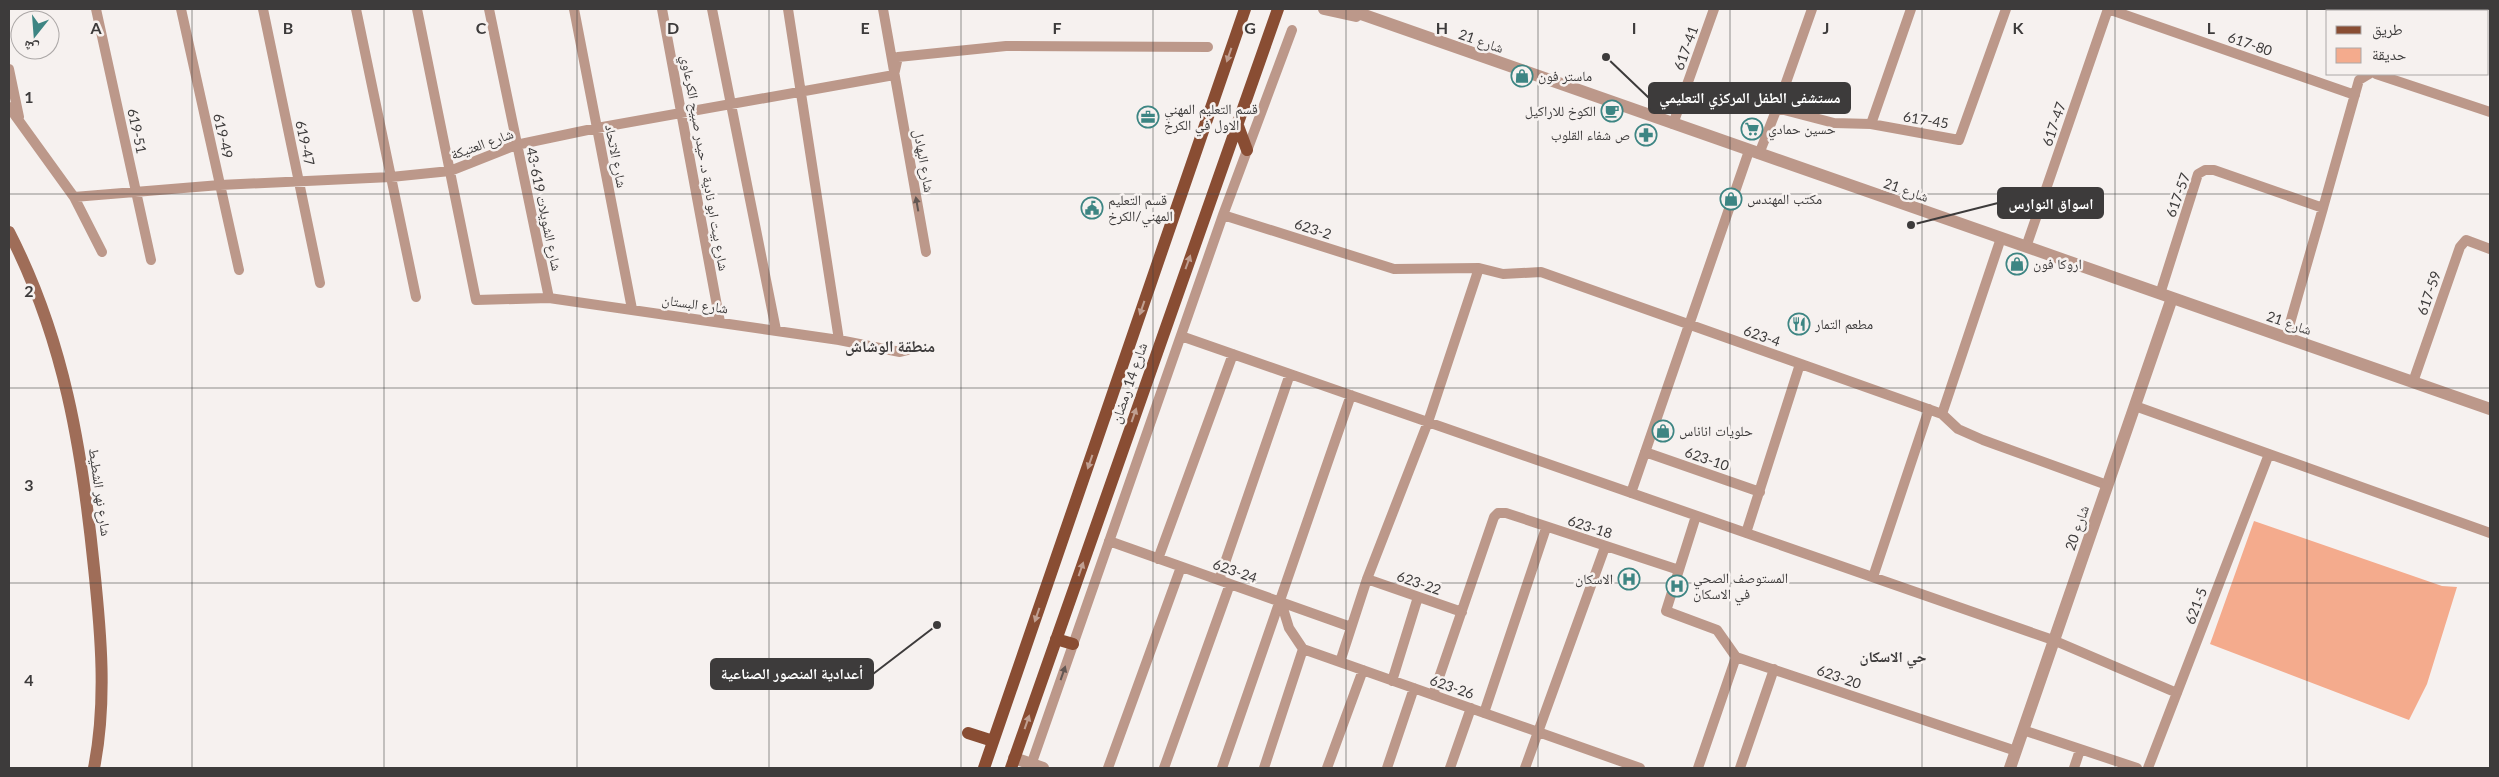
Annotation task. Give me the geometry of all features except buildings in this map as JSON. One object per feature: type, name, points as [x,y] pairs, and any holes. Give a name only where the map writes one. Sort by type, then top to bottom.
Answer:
[{"type":"main road","name":"شارع 14 رمضان","points":[[984,768],[1245,9]]},
{"type":"main road","name":"شارع 14 رمضان","points":[[1012,763],[1278,9]]},
{"type":"main road","points":[[1237,123],[1247,150]]},
{"type":"main road","name":"شارع نهر الشطيط","points":[[9,232],[31,278],[52,333],[68,389],[80,458],[101,639],[102,697],[94,768]]},
{"type":"main road","points":[[1056,639],[1073,644]]},
{"type":"main road","points":[[968,733],[994,741]]},
{"type":"street","name":"619-51","points":[[96,9],[151,260]]},
{"type":"street","name":"619-49","points":[[181,9],[239,270]]},
{"type":"street","name":"619-47","points":[[263,9],[320,283]]},
{"type":"street","points":[[356,9],[416,297]]},
{"type":"street","points":[[418,9],[450,171]]},
{"type":"street","name":"شارع الشويلات 619-43","points":[[489,9],[549,298]]},
{"type":"street","name":"شارع الاتحاد","points":[[574,9],[632,309]]},
{"type":"street","name":"شارع بيت ابو نادية د. حيدر صبيح الكرعاوي","points":[[662,9],[720,322]]},
{"type":"street","points":[[712,9],[776,330]]},
{"type":"street","points":[[788,9],[839,340]]},
{"type":"street","name":"شارع البهادل","points":[[883,9],[926,252]]},
{"type":"street","name":"شارع 21","points":[[1324,9],[1369,18]]},
{"type":"street","name":"شارع 21","points":[[1347,9],[2490,409]]},
{"type":"street","name":"617-41","points":[[1673,124],[1714,9]]},
{"type":"street","points":[[1630,493],[1689,324],[1754,153],[1777,108],[1812,9]]},
{"type":"street","points":[[1777,108],[1834,123],[1871,124],[1911,9]]},
{"type":"street","name":"617-45","points":[[1871,124],[1959,140],[2006,9]]},
{"type":"street","name":"617-80","points":[[2108,9],[2355,95]]},
{"type":"street","name":"617-47","points":[[2026,247],[2108,9]]},
{"type":"street","points":[[1012,763],[1035,767],[1073,644],[1223,215],[1292,30]]},
{"type":"street","points":[[894,75],[898,56],[1006,46],[1208,47]]},
{"type":"street","points":[[9,69],[20,121]]},
{"type":"street","name":"شارع العتيکة","points":[[74,197],[220,185],[391,177],[450,171],[516,145],[800,90],[894,75]]},
{"type":"street","points":[[2286,337],[2359,80],[2367,75]]},
{"type":"street","points":[[2379,75],[2490,112]]},
{"type":"street","points":[[9,107],[74,197],[102,252]]},
{"type":"street","name":"617-57","points":[[2166,296],[2198,174],[2205,170],[2214,170],[2323,208]]},
{"type":"street","name":"شارع البستان","points":[[450,171],[476,300],[549,298],[776,330],[900,352],[908,350]]},
{"type":"street","name":"623-2","points":[[1223,215],[1394,269]]},
{"type":"street","points":[[1942,414],[2001,238]]},
{"type":"street","name":"617-59","points":[[2413,382],[2460,247],[2466,240],[2490,249]]},
{"type":"street","points":[[1340,662],[1367,579],[1428,422],[1479,268]]},
{"type":"street","name":"623-4","points":[[1394,269],[1479,268],[1503,274],[1541,272],[1942,414],[1958,429],[1983,440],[2108,485]]},
{"type":"street","name":"شارع 20","points":[[2010,768],[2135,406],[2166,296]]},
{"type":"street","points":[[1181,336],[2053,640],[2177,693]]},
{"type":"street","points":[[1158,559],[1233,354]]},
{"type":"street","points":[[1746,533],[1800,364]]},
{"type":"street","points":[[1164,768],[1290,374]]},
{"type":"street","points":[[1222,768],[1281,602],[1351,395]]},
{"type":"street","points":[[2135,406],[2490,533]]},
{"type":"street","points":[[1873,577],[1928,409]]},
{"type":"street","name":"623-10","points":[[1645,452],[1760,492]]},
{"type":"street","name":"621-5","points":[[2148,768],[2269,454]]},
{"type":"street","name":"623-18","points":[[1462,612],[1494,517],[1498,513],[1506,513],[1546,528],[1679,570]]},
{"type":"street","points":[[1696,516],[1666,611],[1717,630],[1736,657],[1698,768]]},
{"type":"street","points":[[1484,713],[1546,528]]},
{"type":"street","name":"623-24","points":[[1109,541],[1351,627]]},
{"type":"street","points":[[1526,768],[1605,547]]},
{"type":"street","points":[[1108,768],[1181,567]]},
{"type":"street","name":"623-22","points":[[1367,579],[1462,612]]},
{"type":"street","points":[[1392,681],[1418,597]]},
{"type":"street","points":[[1264,768],[1303,649],[1290,628],[1281,602]]},
{"type":"street","points":[[1433,695],[1462,612]]},
{"type":"street","name":"623-26","points":[[1303,649],[1640,768]]},
{"type":"street","name":"623-20","points":[[1736,657],[2016,751]]},
{"type":"street","points":[[1740,768],[1774,669]]},
{"type":"street","points":[[1327,768],[1363,670]]},
{"type":"street","points":[[1388,768],[1414,688]]},
{"type":"street","points":[[1450,768],[1471,708]]},
{"type":"street","points":[[2023,730],[2137,768]]},
{"type":"street","points":[[2074,768],[2080,750]]},
{"type":"green space","points":[[2254,521],[2442,586],[2457,587],[2427,684],[2409,720],[2210,644]]},
{"type":"place","name":"مستشفى الطفل المركزي التعليمي","points":[[1606,57]]},
{"type":"place","name":"ماستر فون","points":[[1522,76]]},
{"type":"place","name":"الكوخ للاراكيل","points":[[1612,111]]},
{"type":"place","name":"قسم التعليم المهني الاول في الكرخ","points":[[1148,117]]},
{"type":"place","name":"حسين حمادي","points":[[1752,129]]},
{"type":"place","name":"ص شفاء القلوب","points":[[1646,135]]},
{"type":"place","name":"مكتب المهندس","points":[[1731,199]]},
{"type":"place","name":"قسم التعليم المهني/الكرخ","points":[[1092,208]]},
{"type":"place","name":"اسواق النوارس","points":[[1911,225]]},
{"type":"place","name":"اروكا فون","points":[[2017,264]]},
{"type":"place","name":"مطعم التمار","points":[[1799,324]]},
{"type":"place","name":"حلويات اناناس","points":[[1663,431]]},
{"type":"place","name":"الاسكان","points":[[1629,579]]},
{"type":"place","name":"المستوصف الصحي في الاسكان","points":[[1677,586]]},
{"type":"place","name":"أعدادية المنصور الصناعية","points":[[937,625]]},
{"type":"district","name":"منطقة الوشاش","points":[[890,346]]},
{"type":"district","name":"حي الاسكان","points":[[1893,657]]}]
